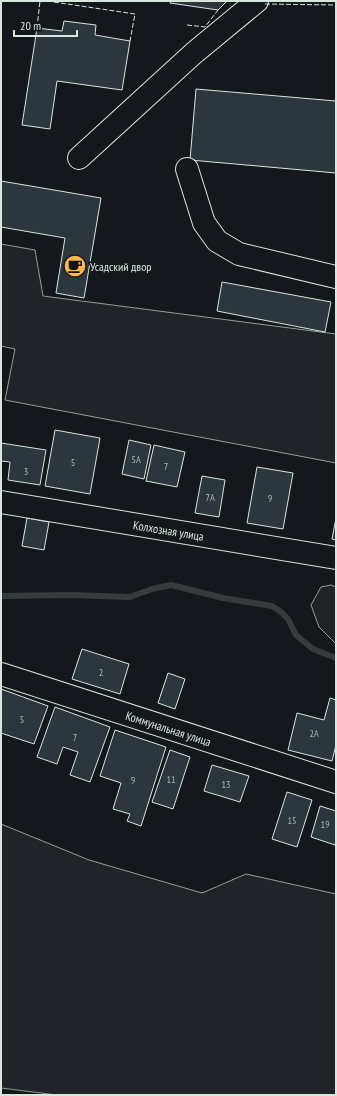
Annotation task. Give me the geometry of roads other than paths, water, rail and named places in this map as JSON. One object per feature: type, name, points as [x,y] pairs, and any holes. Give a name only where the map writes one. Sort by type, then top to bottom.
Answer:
[{"type":"street","points":[[79,158],[194,53],[257,1]]},
{"type":"street","points":[[187,169],[204,223],[217,241],[239,254],[336,278]]},
{"type":"street","name":"Колхозная улица","points":[[1,502],[336,558]]},
{"type":"street","name":"Коммунальная улица","points":[[1,674],[336,782]]},
{"type":"waterway","points":[[1,596],[71,595],[130,597],[152,589],[171,585],[223,598],[272,606],[288,619],[296,635],[313,649],[336,658]]},
{"type":"place","name":"Усадский двор","points":[[75,266]]}]
